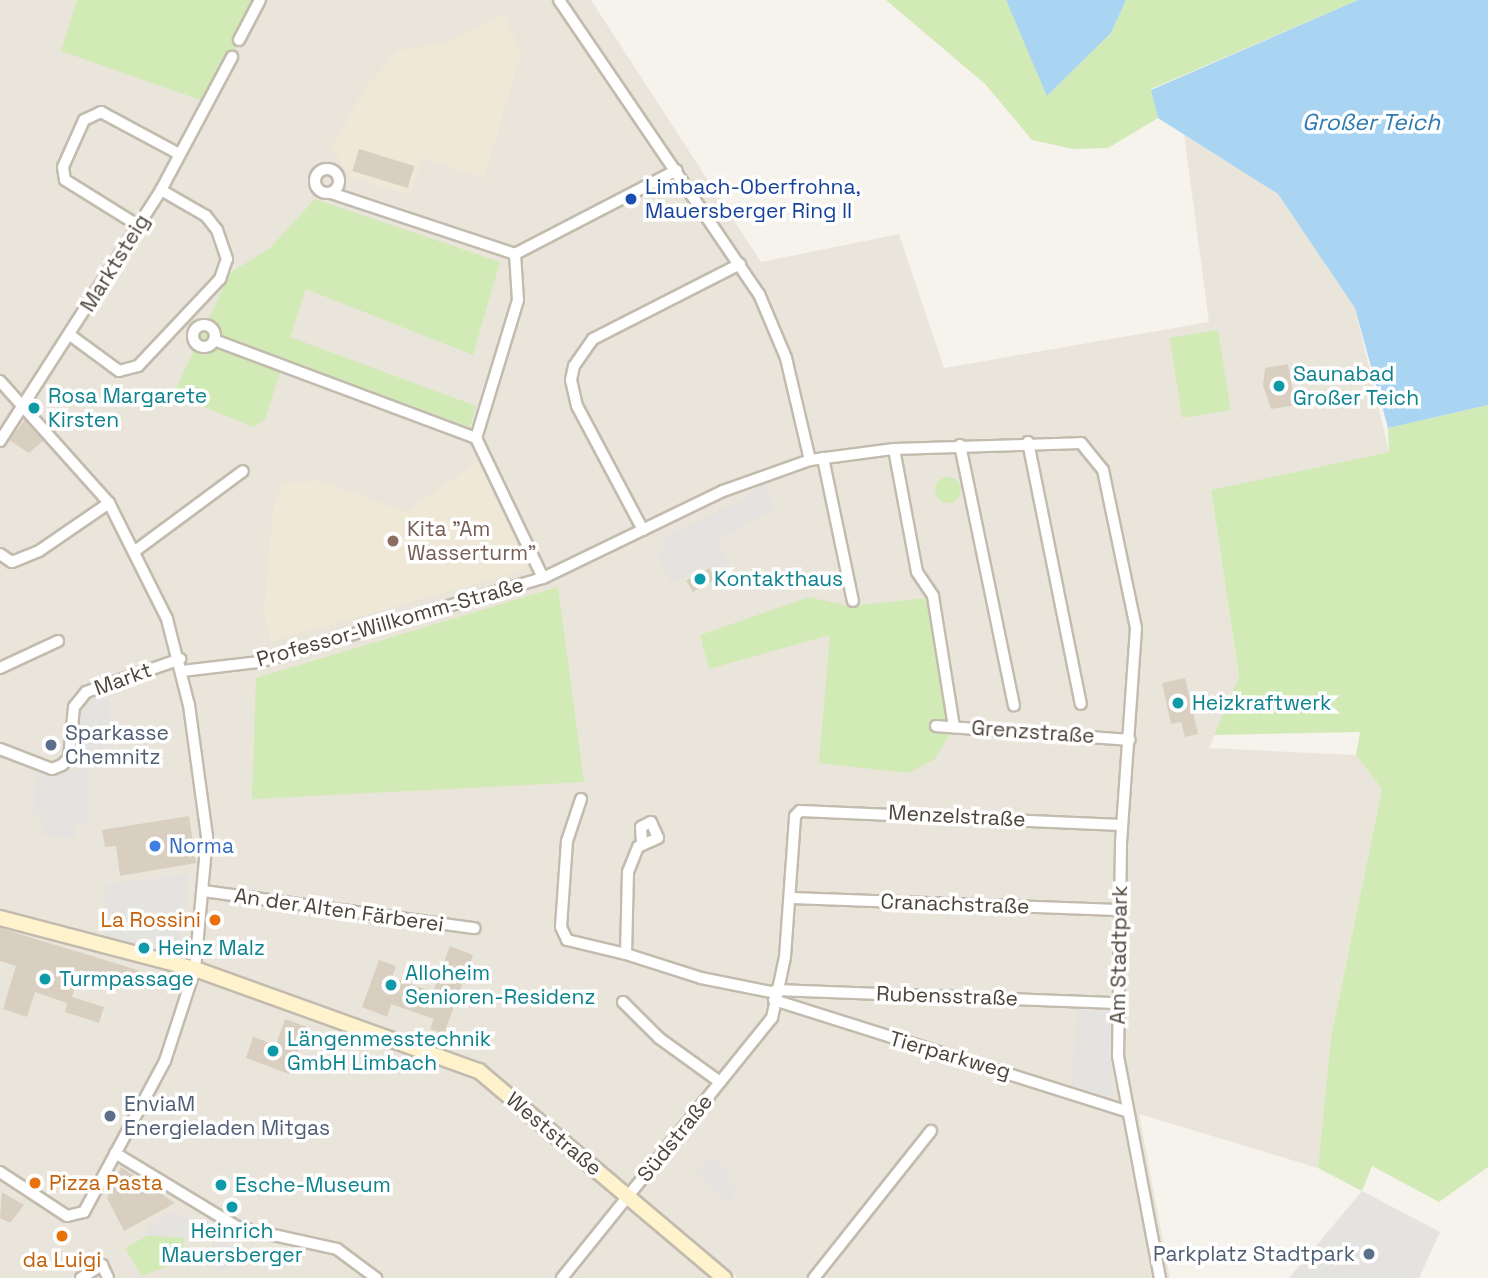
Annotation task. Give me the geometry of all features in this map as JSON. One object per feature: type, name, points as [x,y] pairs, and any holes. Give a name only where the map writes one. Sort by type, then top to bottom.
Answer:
[{"type":"main road","name":"Weststraße","points":[[0,918],[195,969],[479,1071],[724,1278]]},
{"type":"street","points":[[239,40],[260,0]]},
{"type":"street","points":[[559,0],[759,294],[786,358],[810,460]]},
{"type":"street","name":"Marktsteig","points":[[0,441],[161,190],[232,57]]},
{"type":"street","points":[[139,226],[65,180],[62,167],[84,120],[101,112],[179,154]]},
{"type":"street","points":[[331,193],[515,254],[677,170]]},
{"type":"street","name":"Marktsteig","points":[[70,335],[119,371],[138,366],[220,279],[227,259],[217,230],[206,216],[161,190]]},
{"type":"street","points":[[515,254],[518,300],[476,438],[543,578]]},
{"type":"street","points":[[643,530],[577,405],[574,366],[593,339],[740,264]]},
{"type":"street","points":[[214,340],[476,438]]},
{"type":"street","points":[[0,382],[109,503],[135,551],[180,659],[207,837],[195,969],[165,1061],[80,1216],[66,1216],[0,1172]]},
{"type":"street","name":"Professor-Willkomm-Straße","points":[[182,671],[259,662],[543,578],[723,491],[810,460],[894,449],[960,445],[1071,440],[1097,456],[1123,553],[1136,628]]},
{"type":"street","points":[[1028,442],[1081,704]]},
{"type":"street","points":[[960,445],[1014,705]]},
{"type":"street","points":[[894,449],[917,572],[933,596],[954,727]]},
{"type":"street","points":[[823,458],[853,601]]},
{"type":"street","points":[[135,551],[243,471]]},
{"type":"street","points":[[0,554],[12,562],[40,551],[109,503]]},
{"type":"street","name":"Am Stadtpark","points":[[1136,628],[1122,825],[1118,1003],[1125,1111],[1160,1278]]},
{"type":"street","points":[[0,668],[58,641]]},
{"type":"street","name":"Markt","points":[[0,749],[52,769],[62,765],[69,758],[74,707],[86,692],[180,659]]},
{"type":"street","name":"Grenzstraße","points":[[936,726],[1129,740]]},
{"type":"street","points":[[581,799],[567,841],[561,927],[566,940],[626,954],[701,978],[775,994]]},
{"type":"street","name":"Menzelstraße","points":[[795,816],[808,808],[1122,825]]},
{"type":"street","name":"Südstraße","points":[[562,1278],[772,1018],[790,898],[795,816]]},
{"type":"street","points":[[626,954],[631,928],[628,872],[642,845]]},
{"type":"street","name":"An der Alten Färberei","points":[[203,891],[474,928]]},
{"type":"street","name":"Cranachstraße","points":[[790,898],[1120,911]]},
{"type":"street","name":"Rubensstraße","points":[[775,994],[1118,1003]]},
{"type":"street","name":"Tierparkweg","points":[[775,994],[1125,1111]]},
{"type":"street","points":[[623,1002],[659,1038],[720,1082]]},
{"type":"street","points":[[814,1278],[931,1131]]},
{"type":"street","points":[[115,1153],[237,1227],[317,1242],[376,1278]]},
{"type":"street","points":[[81,1278],[102,1265],[108,1278]]},
{"type":"shaded area","points":[[0,0],[591,0],[761,262],[899,234],[944,368],[1209,322],[1184,134],[1278,194],[1355,308],[1389,452],[1211,491],[1239,678],[1209,748],[1356,755],[1382,789],[1331,1037],[1318,1168],[1139,1114],[1170,1278],[738,1278],[484,1063],[198,960],[0,909]]},
{"type":"shaded area","points":[[504,15],[521,53],[484,178],[422,157],[410,195],[349,176],[332,147],[367,85],[400,50],[448,42]]},
{"type":"shaded area","name":"Kita \"Am Wasserturm\"","points":[[478,461],[528,569],[271,641],[264,612],[273,511],[282,482],[319,481],[407,512]]},
{"type":"shaded area","points":[[764,481],[775,509],[718,541],[735,578],[718,584],[708,565],[671,583],[657,555],[667,550],[661,539],[744,498]]},
{"type":"shaded area","points":[[108,690],[113,747],[88,750],[88,823],[76,823],[75,838],[42,836],[41,814],[33,814],[36,772],[74,771],[78,707],[88,695]]},
{"type":"shaded area","points":[[189,874],[181,944],[167,952],[103,938],[106,884]]},
{"type":"shaded area","points":[[0,923],[196,974],[476,1075],[716,1278],[0,1278]]},
{"type":"shaded area","points":[[1077,1006],[1110,1009],[1113,1097],[1072,1086]]},
{"type":"shaded area","points":[[710,1156],[733,1175],[727,1183],[737,1191],[728,1202],[695,1175]]},
{"type":"shaded area","name":"Parkplatz Stadtpark","points":[[1362,1191],[1440,1232],[1419,1278],[1289,1278]]},
{"type":"shaded area","points":[[173,1212],[221,1229],[221,1239],[146,1236],[146,1228]]},
{"type":"shaded area","points":[[222,1242],[232,1246],[236,1256],[232,1266],[222,1270],[212,1266],[208,1256],[212,1246]]},
{"type":"green space","points":[[77,0],[260,0],[209,103],[61,51]]},
{"type":"green space","points":[[886,0],[1006,0],[1048,95],[1111,33],[1126,0],[1358,0],[1151,89],[1158,118],[1108,148],[1073,149],[1032,140],[985,84]]},
{"type":"green space","points":[[315,199],[500,262],[473,355],[306,289],[290,337],[476,406],[470,427],[284,361],[265,419],[254,427],[173,395],[230,273],[270,248]]},
{"type":"green space","points":[[1218,330],[1231,410],[1182,418],[1170,338]]},
{"type":"green space","points":[[1488,405],[1488,1167],[1439,1202],[1372,1166],[1362,1191],[1318,1168],[1331,1037],[1382,789],[1356,755],[1360,732],[1214,735],[1239,677],[1211,490],[1389,452],[1388,428]]},
{"type":"green space","points":[[948,477],[957,481],[961,490],[957,499],[948,503],[939,499],[935,490],[939,481]]},
{"type":"green space","points":[[558,587],[584,782],[252,799],[256,678]]},
{"type":"green space","points":[[809,597],[849,606],[927,598],[954,727],[935,759],[908,773],[819,763],[830,635],[709,669],[700,635]]},
{"type":"green space","points":[[176,1220],[193,1228],[184,1238],[181,1261],[142,1276],[125,1248]]},
{"type":"water","points":[[1006,0],[1126,0],[1111,33],[1047,96]]},
{"type":"water","name":"Großer Teich","points":[[1358,0],[1488,0],[1488,405],[1388,428],[1355,308],[1278,194],[1158,118],[1151,90]]},
{"type":"building","points":[[359,149],[414,166],[408,188],[352,171]]},
{"type":"building","name":"Saunabad Großer Teich","points":[[1288,364],[1295,405],[1271,409],[1263,385],[1265,368]]},
{"type":"building","points":[[25,420],[43,441],[29,453],[9,440]]},
{"type":"building","name":"Kontakthaus","points":[[709,568],[715,579],[693,592],[686,581]]},
{"type":"building","name":"Heizkraftwerk","points":[[1185,678],[1198,734],[1185,737],[1181,722],[1171,724],[1162,683]]},
{"type":"building","name":"Norma","points":[[189,816],[196,863],[120,876],[116,846],[105,847],[102,830]]},
{"type":"building","name":"Turmpassage","points":[[0,928],[141,971],[136,988],[80,970],[72,997],[104,1007],[99,1023],[65,1012],[67,1003],[35,992],[27,1017],[3,1009],[16,966],[0,961]]},
{"type":"building","name":"Alloheim Senioren-Residenz","points":[[450,946],[473,955],[444,1034],[430,1029],[434,1019],[391,1004],[387,1017],[362,1007],[379,960],[396,966],[392,977],[433,992]]},
{"type":"building","name":"Längenmesstechnik GmbH Limbach","points":[[285,1019],[307,1027],[289,1074],[246,1058],[253,1037],[276,1045]]},
{"type":"building","points":[[121,1167],[175,1203],[124,1231],[107,1198]]},
{"type":"building","points":[[2,1192],[24,1205],[10,1223],[0,1218]]},
{"type":"place","name":"Limbach-Oberfrohna, Mauersberger Ring II","points":[[631,199]]},
{"type":"place","name":"Saunabad Großer Teich","points":[[1279,386]]},
{"type":"place","name":"Rosa Margarete Kirsten","points":[[34,408]]},
{"type":"place","name":"Kita \"Am Wasserturm\"","points":[[393,541]]},
{"type":"place","name":"Kontakthaus","points":[[700,579]]},
{"type":"place","name":"Heizkraftwerk","points":[[1178,703]]},
{"type":"place","name":"Sparkasse Chemnitz","points":[[51,745]]},
{"type":"place","name":"Norma","points":[[155,846]]},
{"type":"place","name":"La Rossini","points":[[215,920]]},
{"type":"place","name":"Heinz Malz","points":[[144,948]]},
{"type":"place","name":"Turmpassage","points":[[45,979]]},
{"type":"place","name":"Alloheim Senioren-Residenz","points":[[391,985]]},
{"type":"place","name":"Längenmesstechnik GmbH Limbach","points":[[273,1051]]},
{"type":"place","name":"EnviaM Energieladen Mitgas","points":[[110,1116]]},
{"type":"place","name":"Pizza Pasta","points":[[35,1183]]},
{"type":"place","name":"Esche-Museum","points":[[221,1185]]},
{"type":"place","name":"Heinrich Mauersberger","points":[[232,1207]]},
{"type":"place","name":"da Luigi","points":[[62,1236]]},
{"type":"place","name":"Parkplatz Stadtpark","points":[[1369,1254]]}]
